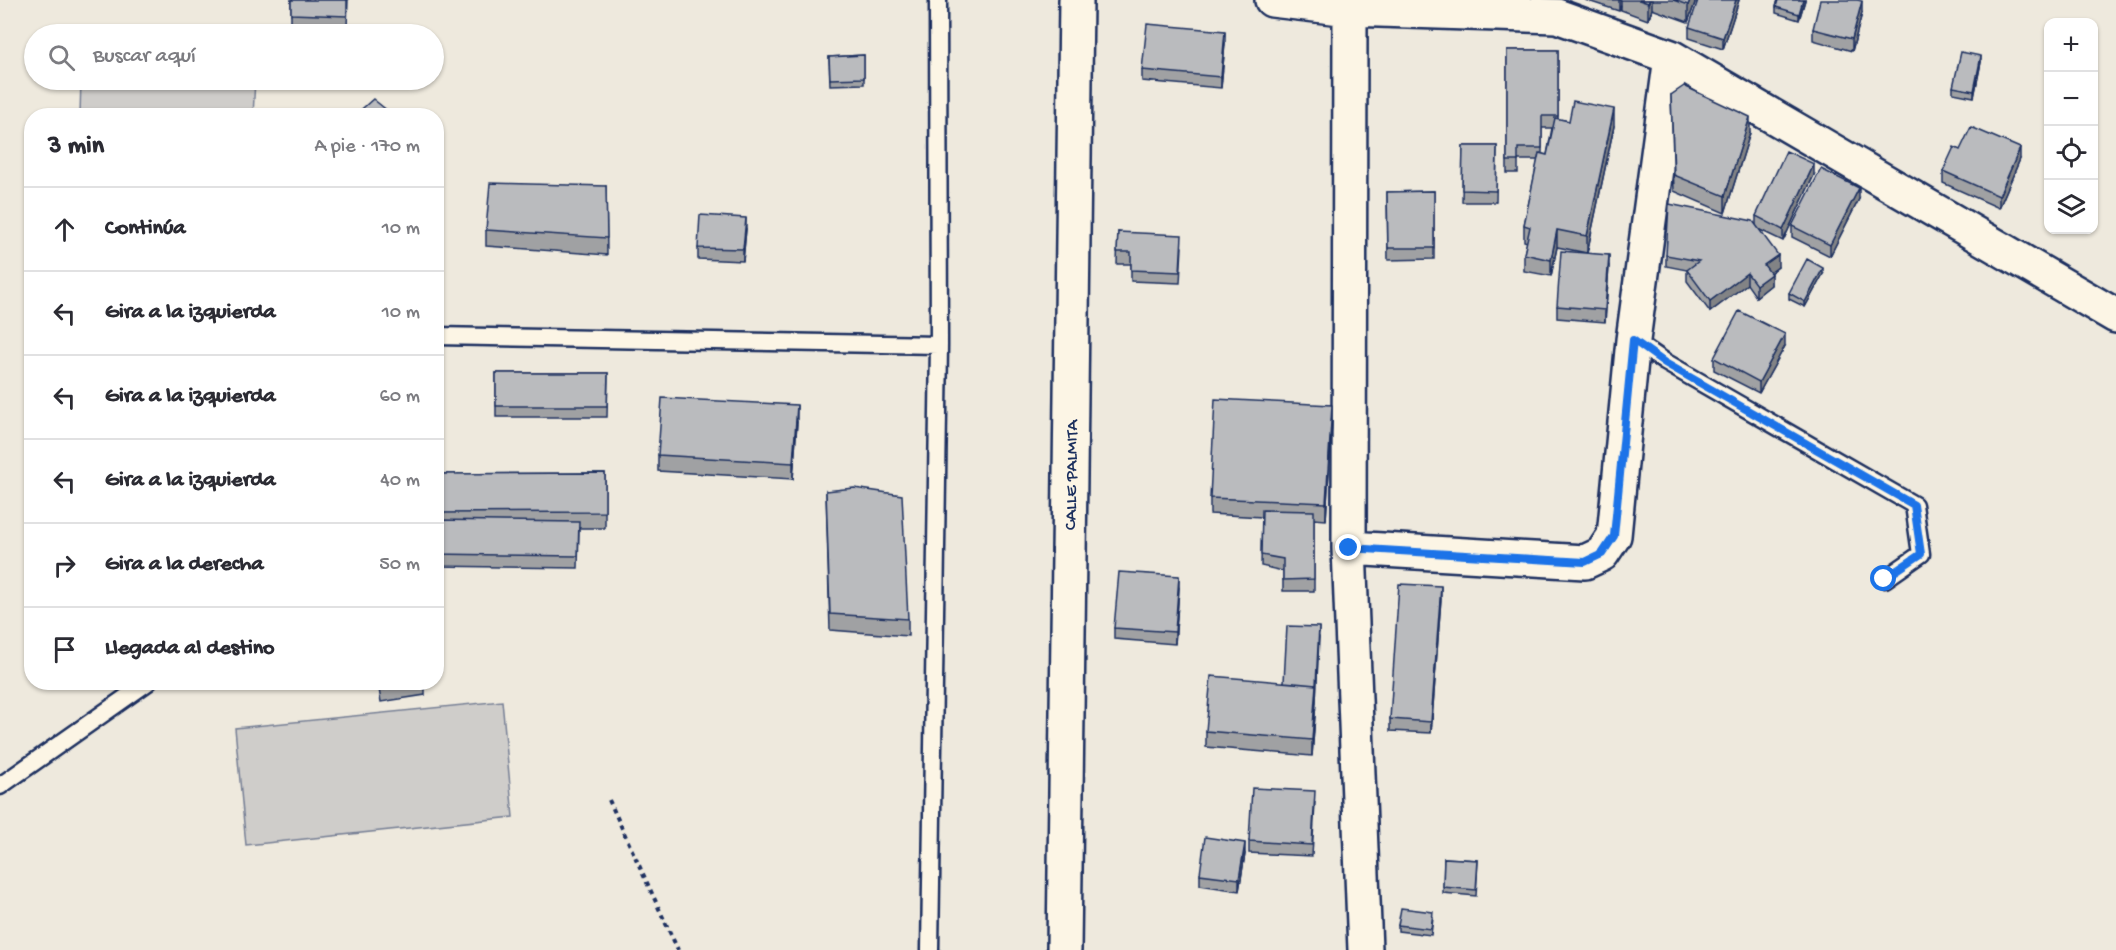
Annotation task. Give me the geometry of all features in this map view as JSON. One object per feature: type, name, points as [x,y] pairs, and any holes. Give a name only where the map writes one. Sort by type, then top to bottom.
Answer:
[{"type":"street","name":"CALLE PALMITA","points":[[1064,950],[1076,0]]},
{"type":"street","points":[[1272,0],[1350,9],[1557,16],[1671,57],[2116,316]]},
{"type":"street","points":[[1350,9],[1349,548],[1365,950]]},
{"type":"street","points":[[1349,548],[1585,562],[1602,554],[1614,536],[1633,340],[1671,57]]},
{"type":"lane","points":[[930,950],[939,345],[938,0]]},
{"type":"lane","points":[[444,336],[939,345]]},
{"type":"lane","points":[[1633,340],[1665,363],[1914,505],[1921,554],[1884,579]]},
{"type":"lane","points":[[0,786],[137,690]]},
{"type":"path","points":[[609,800],[678,950]]},
{"type":"shaded area","points":[[81,90],[254,90],[253,108],[80,108]]},
{"type":"shaded area","points":[[502,701],[513,817],[246,845],[235,728]]},
{"type":"building","points":[[291,0],[347,0],[347,16],[291,14]]},
{"type":"building","points":[[1673,0],[1690,0],[1688,5]]},
{"type":"building","points":[[1698,0],[1736,0],[1723,38],[1689,27]]},
{"type":"building","points":[[1778,0],[1803,0],[1799,14],[1776,7]]},
{"type":"building","points":[[1820,0],[1862,1],[1852,39],[1813,29]]},
{"type":"building","points":[[1147,24],[1225,31],[1221,77],[1142,70]]},
{"type":"building","points":[[1507,50],[1558,50],[1558,116],[1542,116],[1542,148],[1518,148],[1518,161],[1507,161]]},
{"type":"building","points":[[1961,52],[1981,56],[1974,91],[1953,87]]},
{"type":"building","points":[[864,55],[864,78],[830,79],[829,57]]},
{"type":"building","points":[[1684,86],[1750,117],[1725,196],[1674,175],[1671,95]]},
{"type":"building","points":[[373,99],[384,108],[363,108]]},
{"type":"building","points":[[1573,101],[1614,109],[1587,236],[1557,230],[1551,260],[1524,254],[1530,227],[1524,225],[1539,153],[1547,155],[1555,118],[1569,121]]},
{"type":"building","points":[[1971,127],[2020,148],[1999,196],[1943,171],[1954,147],[1960,150]]},
{"type":"building","points":[[1463,146],[1497,146],[1496,191],[1462,190]]},
{"type":"building","points":[[1786,151],[1814,164],[1783,230],[1756,216]]},
{"type":"building","points":[[1821,169],[1859,188],[1830,245],[1792,226]]},
{"type":"building","points":[[490,183],[606,186],[607,238],[486,230]]},
{"type":"building","points":[[1434,191],[1434,248],[1388,248],[1387,192]]},
{"type":"building","points":[[1669,204],[1753,221],[1778,255],[1764,265],[1771,274],[1756,285],[1747,273],[1710,301],[1687,270],[1699,261],[1666,255]]},
{"type":"building","points":[[700,215],[746,218],[743,249],[698,248]]},
{"type":"building","points":[[1118,232],[1182,235],[1180,272],[1131,270],[1131,252],[1117,252]]},
{"type":"building","points":[[1561,251],[1609,255],[1605,310],[1557,306]]},
{"type":"building","points":[[1807,259],[1823,268],[1805,302],[1789,293]]},
{"type":"building","points":[[1739,311],[1785,334],[1759,382],[1714,358]]},
{"type":"building","points":[[496,373],[608,373],[607,406],[496,406]]},
{"type":"building","points":[[662,398],[797,405],[793,463],[658,455]]},
{"type":"building","points":[[1215,399],[1332,405],[1326,503],[1210,498]]},
{"type":"building","points":[[605,473],[605,512],[444,513],[444,474]]},
{"type":"building","points":[[854,488],[902,495],[908,619],[830,614],[826,491]]},
{"type":"building","points":[[1262,510],[1314,511],[1314,579],[1283,580],[1283,559],[1261,555]]},
{"type":"building","points":[[444,520],[579,522],[578,556],[444,554]]},
{"type":"building","points":[[1119,572],[1179,576],[1175,632],[1114,628]]},
{"type":"building","points":[[1399,584],[1441,586],[1431,722],[1390,719]]},
{"type":"building","points":[[1287,626],[1319,627],[1316,685],[1284,682]]},
{"type":"building","points":[[1211,676],[1316,685],[1312,740],[1206,731]]},
{"type":"building","points":[[1252,788],[1315,791],[1312,845],[1249,841]]},
{"type":"building","points":[[1205,837],[1245,843],[1239,879],[1200,874]]},
{"type":"building","points":[[1444,858],[1478,860],[1476,890],[1443,887]]},
{"type":"building","points":[[1401,908],[1433,912],[1431,929],[1398,925]]},
{"type":"route","points":[[1349,548],[1585,562],[1602,554],[1614,536],[1633,340],[1665,363],[1914,505],[1921,554],[1884,579]]}]
